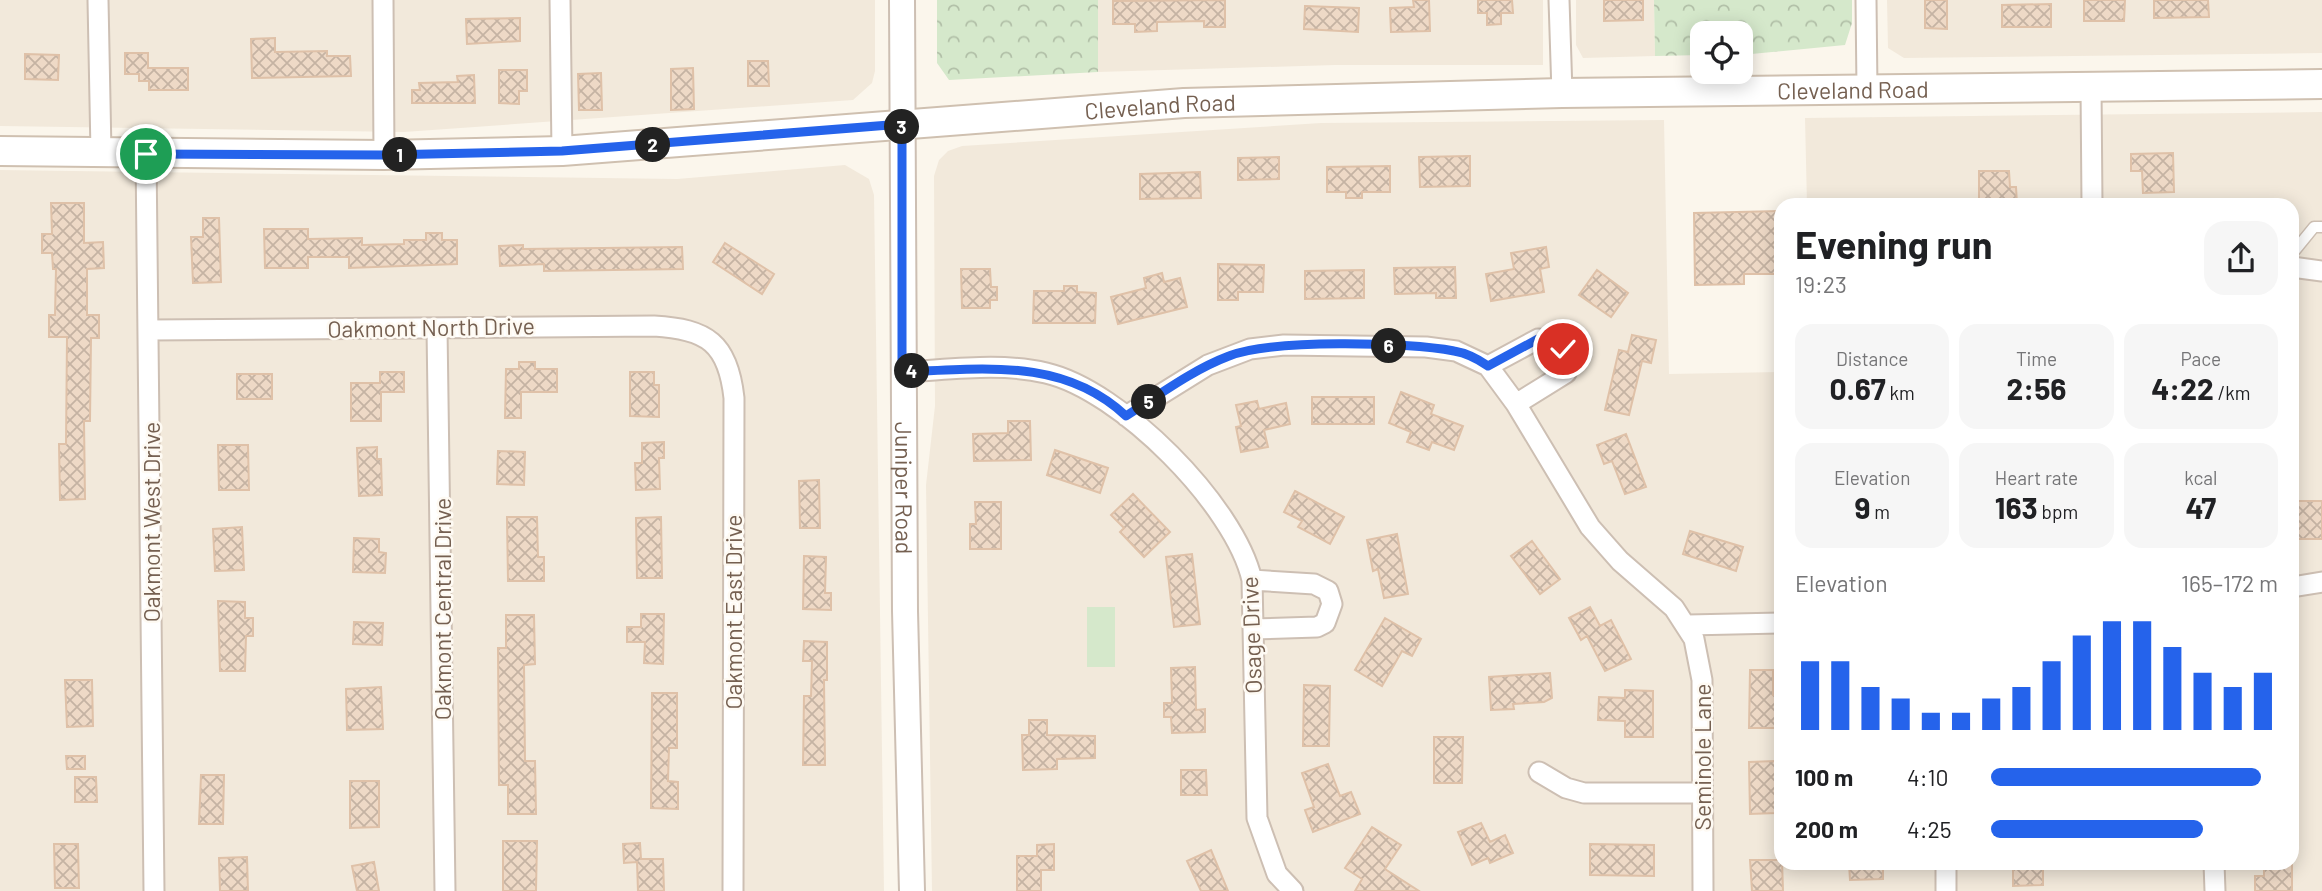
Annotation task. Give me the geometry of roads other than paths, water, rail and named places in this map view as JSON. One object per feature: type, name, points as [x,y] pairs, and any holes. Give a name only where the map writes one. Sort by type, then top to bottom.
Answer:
[{"type":"main road","name":"Cleveland Road","points":[[0,151],[384,155],[562,151],[1184,103],[1562,93],[2322,84]]},
{"type":"street","points":[[98,0],[101,152]]},
{"type":"street","points":[[383,0],[384,155]]},
{"type":"street","points":[[560,0],[562,151]]},
{"type":"street","name":"Juniper Road","points":[[902,0],[902,372],[912,891]]},
{"type":"street","points":[[1559,0],[1562,93]]},
{"type":"street","points":[[1866,0],[1867,89]]},
{"type":"street","points":[[2091,87],[2092,198]]},
{"type":"street","name":"Oakmont West Drive","points":[[146,154],[154,891]]},
{"type":"street","points":[[2299,268],[2322,271]]},
{"type":"street","name":"Oakmont North Drive","points":[[150,330],[654,326],[695,331],[710,339]]},
{"type":"street","name":"Oakmont Central Drive","points":[[438,328],[445,891]]},
{"type":"street","name":"Oakmont East Drive","points":[[710,339],[728,365],[734,398],[733,891]]},
{"type":"street","points":[[1488,366],[1538,339],[1547,339],[1563,349],[1569,358],[1566,373],[1516,404]]},
{"type":"street","points":[[1126,416],[1208,365],[1250,349],[1284,345],[1426,347],[1456,351],[1488,366],[1516,404],[1590,527],[1607,548],[1674,608],[1688,625],[1774,623]]},
{"type":"street","name":"Osage Drive","points":[[902,372],[1007,368],[1046,373],[1092,390],[1126,416],[1217,507],[1243,549],[1251,580],[1257,818],[1278,874],[1293,891]]},
{"type":"street","points":[[1251,580],[1314,584],[1328,591],[1332,604],[1325,623],[1317,627],[1253,629]]},
{"type":"street","points":[[2299,586],[2322,582]]},
{"type":"street","name":"Seminole Lane","points":[[1688,625],[1694,639],[1702,680],[1703,891]]},
{"type":"street","points":[[1539,772],[1566,788],[1584,793],[1702,793]]},
{"type":"street","points":[[1946,870],[1946,890]]},
{"type":"street","points":[[2214,870],[2214,891]]},
{"type":"lane","points":[[2299,246],[2314,228],[2322,227]]}]
